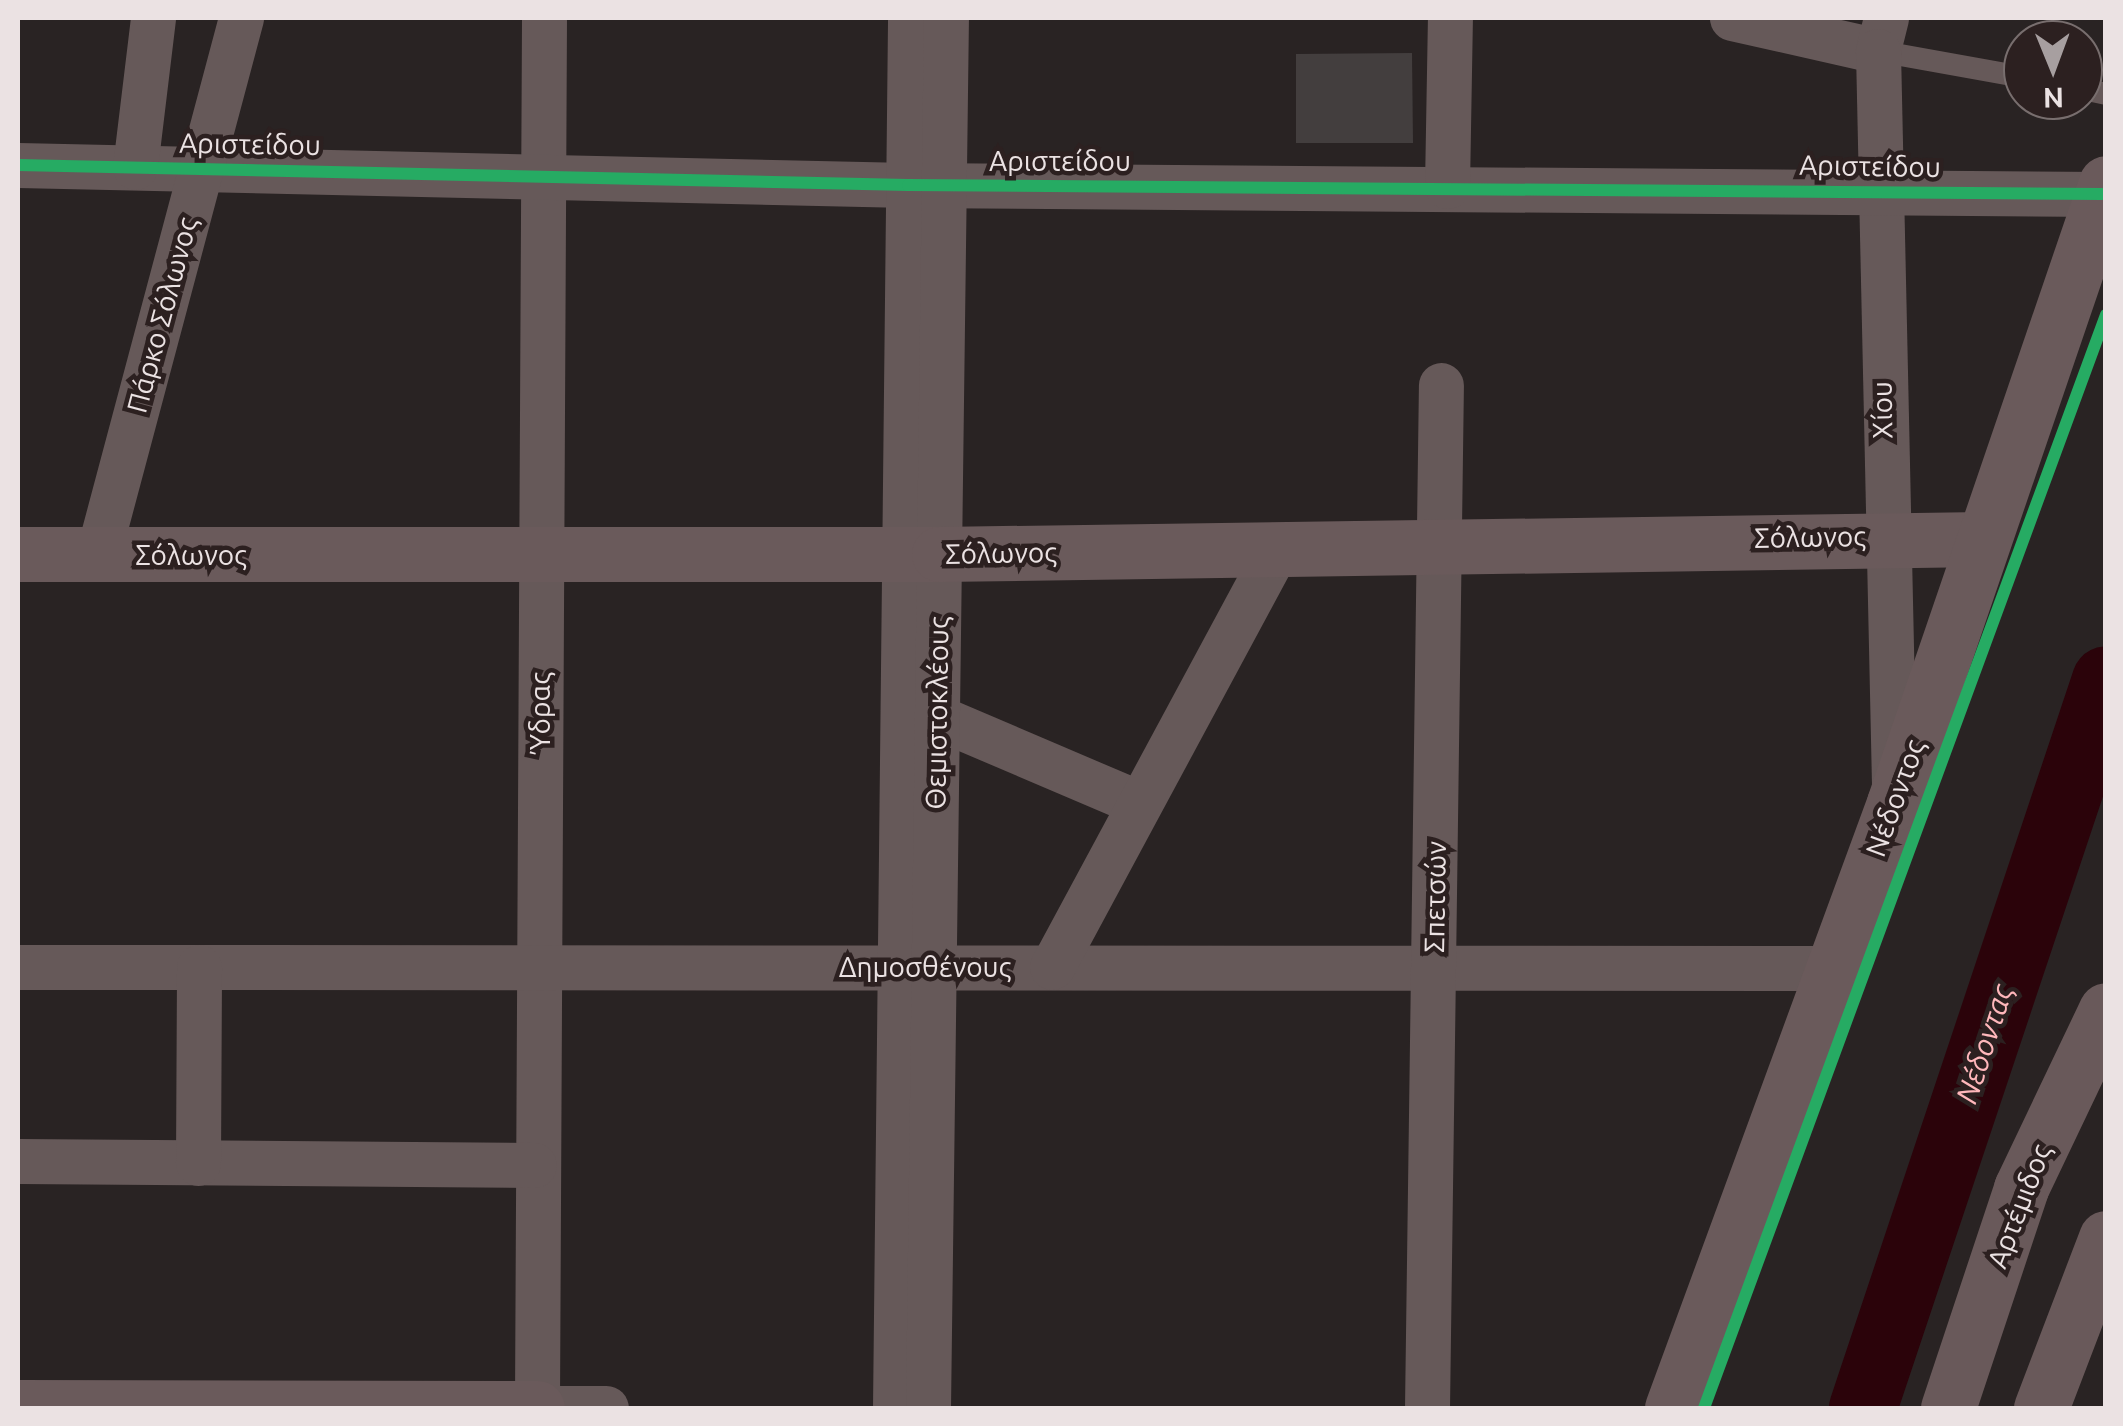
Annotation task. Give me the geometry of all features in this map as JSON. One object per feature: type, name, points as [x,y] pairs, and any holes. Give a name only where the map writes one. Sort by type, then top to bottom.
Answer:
[{"type":"main road","name":"Αρτέμιδος","points":[[1948,1408],[2021,1188],[2088,1085],[2106,1010]]},
{"type":"main road","points":[[2041,1408],[2106,1238]]},
{"type":"street","points":[[135,167],[153,18]]},
{"type":"street","name":"Πάρκο Σόλωνος","points":[[98,554],[242,18]]},
{"type":"street","name":"Ύδρας","points":[[537,1408],[534,1165],[544,18]]},
{"type":"street","name":"Θεμιστοκλέους","points":[[910,18],[926,185],[917,967],[928,1408]]},
{"type":"street","name":"Θεμιστοκλέους","points":[[926,185],[946,18]]},
{"type":"street","points":[[1447,186],[1450,18]]},
{"type":"street","points":[[1732,18],[1882,34]]},
{"type":"street","name":"Χίου","points":[[1882,34],[1883,536],[1894,802]]},
{"type":"street","name":"Αριστείδου","points":[[18,165],[926,185],[2104,189]]},
{"type":"street","name":"Νέδοντος","points":[[1672,1408],[1894,802],[2104,189]]},
{"type":"street","name":"Σπετσών","points":[[1427,1408],[1442,543],[1441,384]]},
{"type":"street","name":"Σόλωνος","points":[[18,554],[922,554],[1883,536],[1984,539]]},
{"type":"street","points":[[1052,967],[1278,548]]},
{"type":"street","name":"Θεμιστοκλέους","points":[[894,1408],[917,967],[937,717],[922,554]]},
{"type":"street","points":[[937,717],[1139,803]]},
{"type":"street","name":"Δημοσθένους","points":[[18,967],[1833,968]]},
{"type":"street","points":[[198,1162],[199,967]]},
{"type":"street","points":[[18,1162],[534,1165]]},
{"type":"street","points":[[18,1407],[606,1408]]},
{"type":"lane","points":[[1882,34],[2003,71]]},
{"type":"building","points":[[1412,53],[1413,143],[1296,143],[1296,54]]},
{"type":"waterway","name":"Νέδoντας","points":[[1863,1408],[2106,680]]},
{"type":"cycle path","points":[[18,165],[908,185],[2102,194]]},
{"type":"cycle path","points":[[1704,1408],[2106,315]]}]
